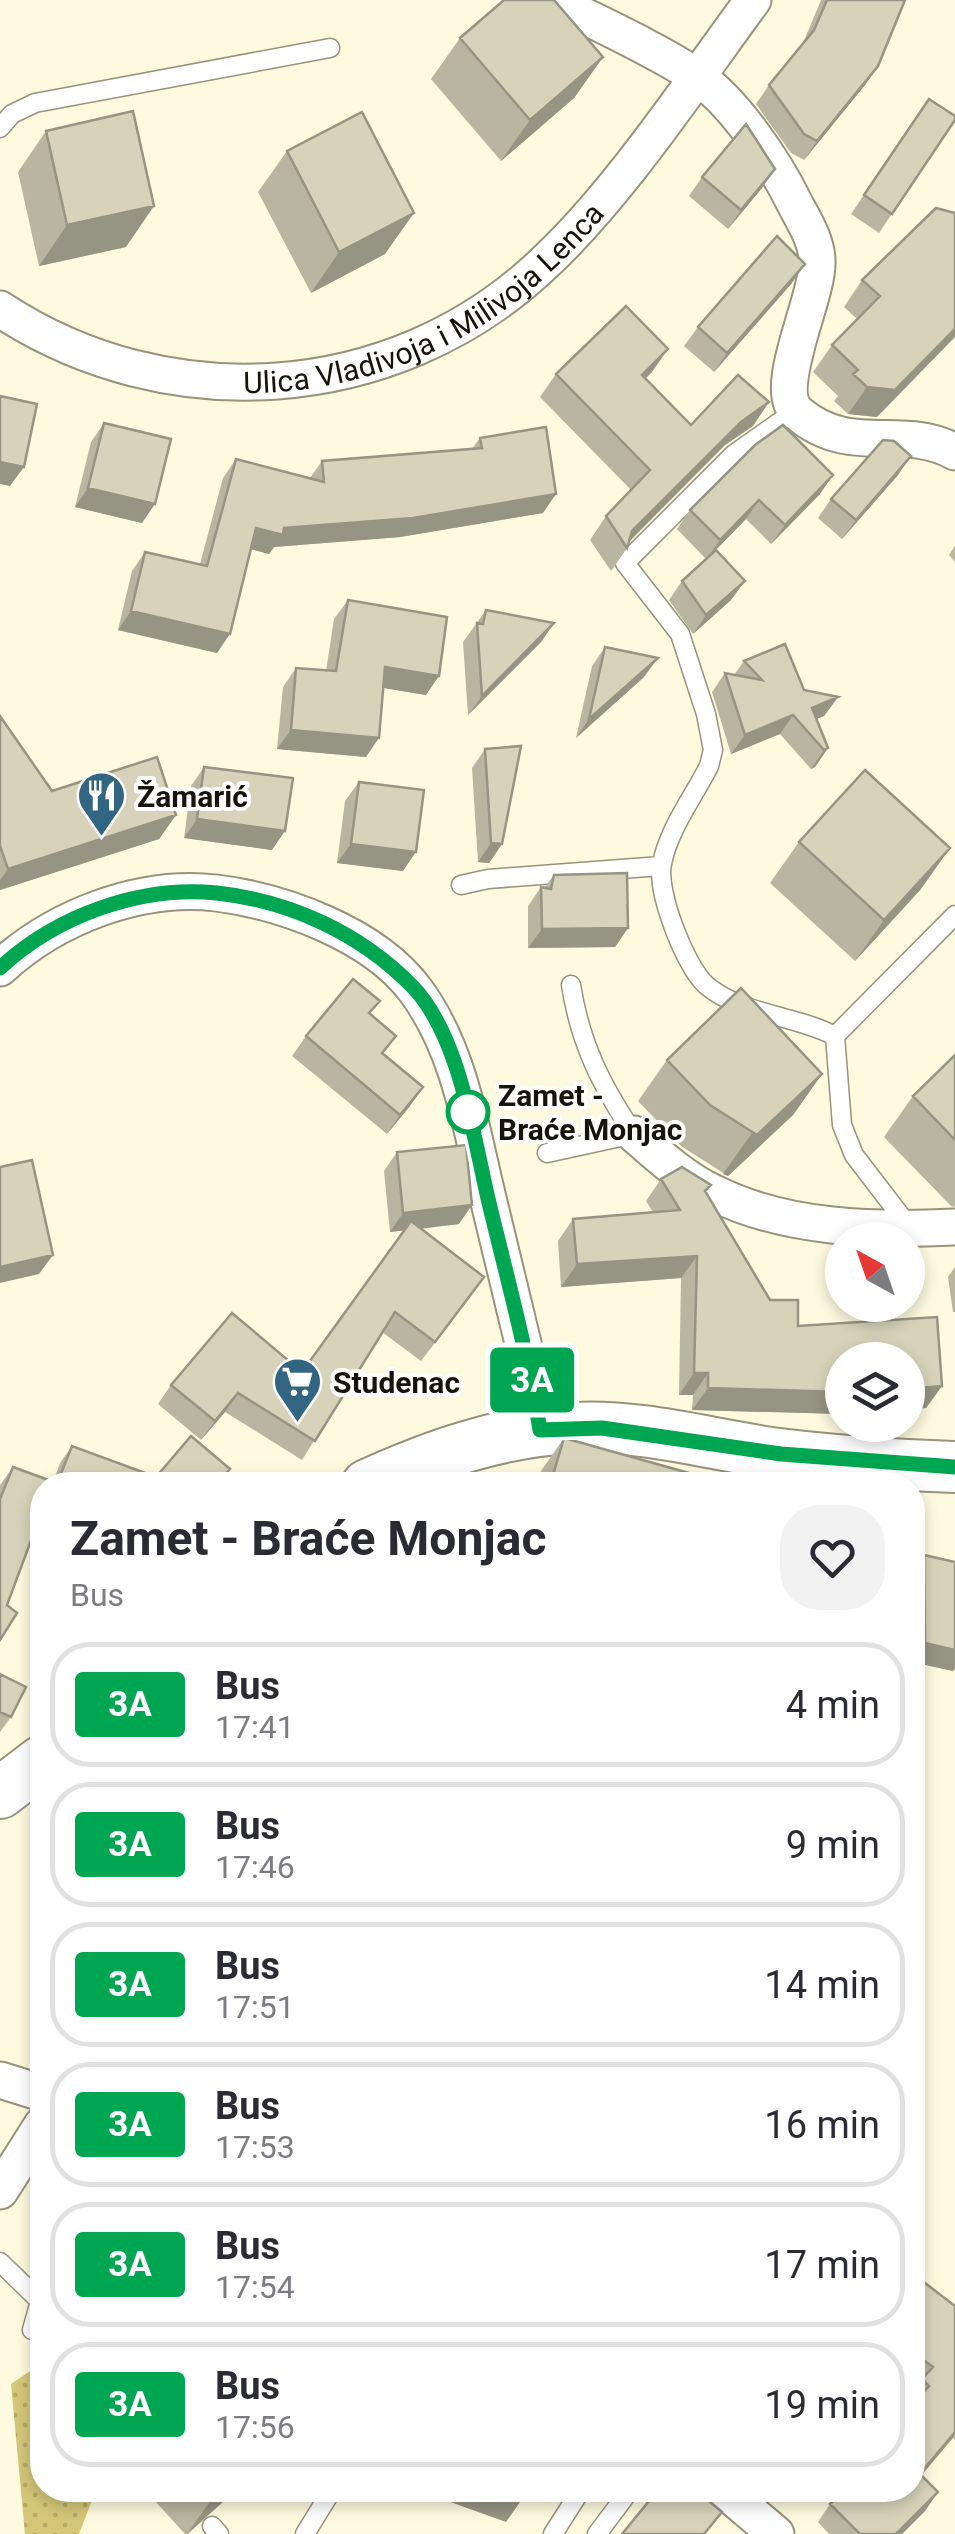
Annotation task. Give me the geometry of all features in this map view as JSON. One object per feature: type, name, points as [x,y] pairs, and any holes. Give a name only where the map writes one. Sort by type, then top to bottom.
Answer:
[{"type":"main road","points":[[438,1470],[540,1430],[602,1428],[781,1454],[955,1467]]},
{"type":"main road","points":[[0,1793],[30,1770]]},
{"type":"street","points":[[552,0],[697,76],[749,130],[784,182],[818,259],[813,297],[787,391],[794,410],[839,437],[947,438]]},
{"type":"street","name":"Ulica Vladivoja i Milivoja Lenca","points":[[0,308],[37,333],[88,354],[131,371],[175,380],[256,383],[304,378],[374,362],[431,339],[496,304],[571,236],[753,0]]},
{"type":"street","points":[[0,968],[30,940],[74,919],[137,897],[198,891],[252,897],[304,913],[364,948],[414,988],[457,1071],[532,1381],[540,1430]]},
{"type":"street","points":[[634,1134],[678,1171],[716,1194],[804,1220],[825,1222]]},
{"type":"street","points":[[925,1229],[955,1227]]},
{"type":"street","points":[[0,2080],[30,2089]]},
{"type":"street","points":[[0,2191],[30,2144]]},
{"type":"street","points":[[736,2502],[765,2531]]},
{"type":"lane","points":[[0,128],[12,114],[34,103],[330,48]]},
{"type":"lane","points":[[794,410],[734,454],[625,563],[680,634],[706,714],[712,750],[710,766],[660,866],[676,935],[707,986],[758,1012],[811,1024],[835,1036]]},
{"type":"lane","points":[[461,885],[488,879],[660,866]]},
{"type":"lane","points":[[905,1222],[854,1155],[842,1125],[835,1036],[955,916]]},
{"type":"lane","points":[[547,1153],[634,1134],[600,1083],[578,1030],[571,985]]},
{"type":"lane","points":[[0,2262],[30,2290]]},
{"type":"lane","points":[[305,2534],[325,2502]]},
{"type":"lane","points":[[553,2534],[573,2502]]},
{"type":"lane","points":[[597,2534],[621,2502]]},
{"type":"shaded area","points":[[30,2371],[30,2502],[91,2502],[79,2534],[25,2534],[11,2384]]},
{"type":"building","points":[[504,0],[554,0],[603,57],[530,120],[460,38]]},
{"type":"building","points":[[827,0],[905,0],[878,66],[817,141],[804,134],[769,85],[814,30]]},
{"type":"building","points":[[929,99],[955,116],[955,120],[892,214],[864,195]]},
{"type":"building","points":[[133,111],[154,206],[67,225],[46,131]]},
{"type":"building","points":[[362,112],[414,213],[339,252],[287,151]]},
{"type":"building","points":[[746,124],[775,169],[741,210],[702,177]]},
{"type":"building","points":[[936,208],[955,213],[955,329],[895,390],[867,387],[853,374],[858,370],[832,345],[880,296],[862,280]]},
{"type":"building","points":[[777,236],[805,264],[727,353],[698,327]]},
{"type":"building","points":[[626,306],[668,349],[642,375],[691,425],[738,375],[769,402],[741,422],[632,531],[627,548],[606,516],[650,470],[556,374]]},
{"type":"building","points":[[0,396],[37,404],[24,467],[0,462]]},
{"type":"building","points":[[104,423],[171,439],[155,504],[88,488]]},
{"type":"building","points":[[783,425],[833,475],[785,525],[759,500],[720,540],[690,510],[755,445]]},
{"type":"building","points":[[546,427],[556,494],[413,518],[284,528],[283,535],[256,528],[230,634],[131,611],[145,552],[207,566],[236,459],[324,482],[322,461],[482,448],[480,438]]},
{"type":"building","points":[[883,440],[894,441],[911,456],[856,520],[831,499]]},
{"type":"building","points":[[716,550],[745,581],[706,615],[682,581]]},
{"type":"building","points":[[348,600],[447,617],[439,676],[385,667],[379,738],[291,730],[296,668],[336,671]]},
{"type":"building","points":[[486,610],[554,623],[482,696],[477,623],[483,624]]},
{"type":"building","points":[[785,644],[804,690],[838,697],[812,708],[828,748],[824,750],[793,715],[745,735],[725,673],[762,680],[744,661]]},
{"type":"building","points":[[605,647],[658,658],[589,719]]},
{"type":"building","points":[[0,716],[52,791],[157,757],[176,815],[8,869],[0,846]]},
{"type":"building","points":[[521,746],[502,844],[491,843],[485,749]]},
{"type":"building","points":[[204,767],[293,778],[285,831],[197,819]]},
{"type":"building","points":[[865,770],[950,848],[884,920],[799,842]]},
{"type":"building","points":[[359,782],[424,790],[416,852],[351,844]]},
{"type":"building","points":[[627,873],[628,928],[542,929],[541,887],[551,889],[554,875]]},
{"type":"building","points":[[353,979],[380,1001],[369,1013],[396,1036],[382,1053],[423,1087],[400,1115],[306,1036]]},
{"type":"building","points":[[741,988],[822,1074],[757,1135],[710,1105],[667,1060]]},
{"type":"building","points":[[955,1055],[955,1140],[913,1096]]},
{"type":"building","points":[[466,1145],[472,1205],[403,1213],[397,1152]]},
{"type":"building","points":[[32,1160],[53,1255],[0,1267],[0,1167]]},
{"type":"building","points":[[682,1167],[711,1185],[705,1191],[770,1300],[798,1300],[798,1326],[925,1322],[925,1318],[937,1317],[942,1386],[925,1388],[925,1342],[825,1342],[825,1391],[708,1388],[708,1373],[694,1373],[697,1256],[577,1264],[573,1219],[680,1210],[661,1179]]},
{"type":"building","points":[[411,1221],[484,1277],[435,1342],[395,1312],[315,1441],[238,1393],[215,1421],[171,1385],[232,1313],[302,1372]]},
{"type":"building","points":[[191,1436],[230,1469],[227,1472],[160,1472]]},
{"type":"building","points":[[564,1438],[685,1472],[554,1472]]},
{"type":"building","points":[[72,1446],[142,1472],[62,1472]]},
{"type":"building","points":[[13,1467],[30,1473],[30,1543],[7,1605],[17,1613],[0,1640],[0,1499]]},
{"type":"building","points":[[925,1555],[955,1562],[955,1650],[925,1643]]},
{"type":"building","points":[[0,1674],[26,1687],[11,1717],[0,1712]]},
{"type":"building","points":[[925,2283],[955,2306],[955,2432],[925,2468],[925,2390],[929,2386],[925,2376],[933,2367],[925,2361]]},
{"type":"building","points":[[925,2479],[938,2492],[896,2534],[860,2534],[830,2504],[925,2502]]},
{"type":"building","points":[[648,2502],[710,2502],[722,2512],[704,2534],[622,2534]]},
{"type":"bus line","name":"3A","points":[[0,968],[30,940],[74,919],[137,897],[198,891],[252,897],[304,913],[376,956],[414,988],[437,1027],[457,1071],[532,1381],[540,1430],[628,1430],[781,1454],[955,1467]]},
{"type":"place","name":"Žamarić","points":[[102,838]]},
{"type":"place","name":"Zamet - Braće Monjac","points":[[468,1112]]},
{"type":"place","name":"Studenac","points":[[298,1424]]}]
